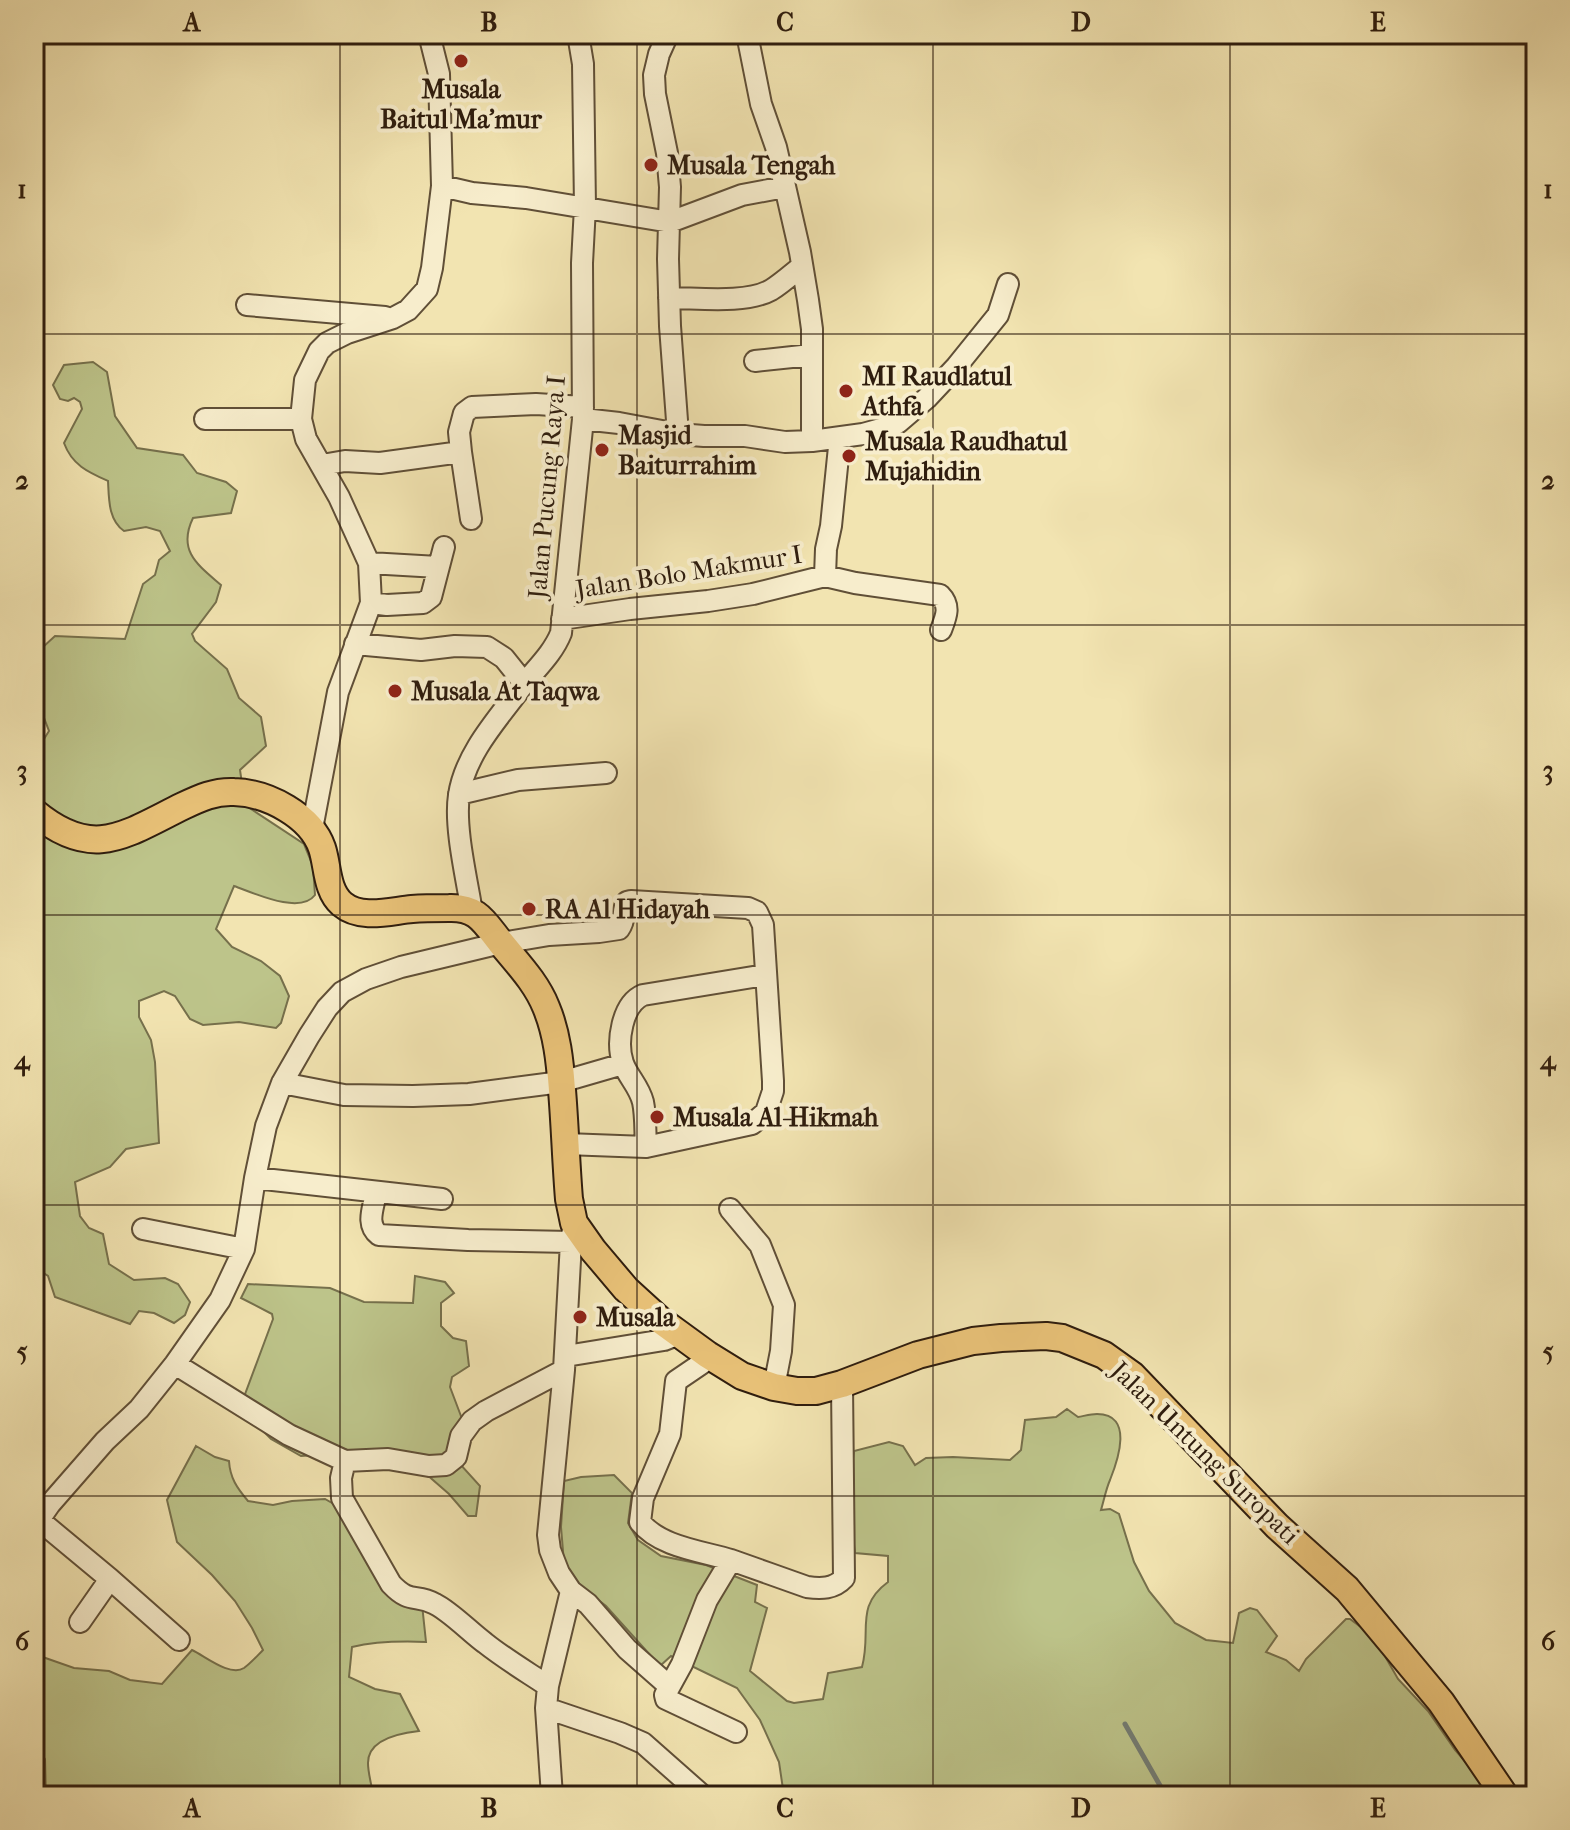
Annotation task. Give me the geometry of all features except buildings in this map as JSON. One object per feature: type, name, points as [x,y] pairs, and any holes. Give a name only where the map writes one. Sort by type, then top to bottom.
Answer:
[{"type":"main road","points":[[34,812],[67,834],[91,840],[114,839],[217,792],[258,796],[296,815],[312,829],[323,850],[327,875],[335,895],[341,904],[354,912],[461,908],[472,912]]},
{"type":"main road","name":"Jalan Untung Suropati","points":[[472,912],[482,919],[529,977],[546,1006],[556,1038],[573,1232],[660,1320],[742,1376],[797,1391],[816,1391],[842,1384],[918,1355],[973,1341],[1046,1336],[1062,1338],[1104,1355],[1132,1375],[1277,1526],[1347,1589],[1441,1702],[1505,1796]]},
{"type":"street","points":[[312,829],[338,692],[371,603],[369,563],[322,465],[306,439],[301,419],[305,380],[319,351],[327,343],[408,310],[427,289],[442,186],[439,74],[429,34]]},
{"type":"street","name":"Jalan Pucung Raya I","points":[[472,912],[463,858],[459,794],[480,743],[556,646],[561,633],[583,413],[582,263],[585,207],[583,64],[578,34]]},
{"type":"street","points":[[668,34],[654,75],[670,187],[669,298],[678,434]]},
{"type":"street","points":[[747,34],[761,104],[776,147],[802,266],[812,329],[812,441]]},
{"type":"street","points":[[442,186],[670,222],[742,195],[785,187]]},
{"type":"street","points":[[669,298],[733,298],[759,294],[770,291],[802,266]]},
{"type":"street","points":[[471,519],[459,432],[464,413],[472,407],[536,404],[678,434],[745,436],[785,442],[863,434],[892,426],[927,398],[998,315],[1008,284]]},
{"type":"street","points":[[247,305],[393,318]]},
{"type":"street","points":[[755,361],[811,355]]},
{"type":"street","points":[[205,419],[301,419]]},
{"type":"street","name":"Jalan Bolo Makmur I","points":[[825,576],[840,437]]},
{"type":"street","points":[[322,465],[345,461],[380,463],[461,452]]},
{"type":"street","points":[[369,563],[441,557],[431,597],[423,603],[371,603]]},
{"type":"street","name":"Jalan Bolo Makmur I","points":[[562,619],[753,594],[825,576],[940,595],[947,605],[941,630]]},
{"type":"street","points":[[355,644],[400,649],[487,647],[504,658],[524,683]]},
{"type":"street","points":[[459,794],[518,780],[606,773]]},
{"type":"street","points":[[179,1640],[110,1579],[36,1524],[105,1441],[139,1409],[220,1300],[244,1249],[266,1126],[282,1083],[327,1008],[342,992],[366,979],[401,967],[501,943],[619,929],[624,923],[624,906],[631,901],[748,908],[757,912],[763,925],[773,1081],[766,1112],[752,1124],[742,1127],[646,1147],[566,1144]]},
{"type":"street","points":[[646,1147],[643,1104],[636,1082],[623,1064],[621,1049],[622,1031],[630,1004],[643,995],[765,975]]},
{"type":"street","points":[[282,1083],[344,1095],[469,1094],[561,1082],[623,1064]]},
{"type":"street","points":[[255,1178],[442,1199]]},
{"type":"street","points":[[376,1192],[370,1223],[379,1235],[468,1240],[573,1232],[565,1362],[548,1535],[550,1550],[559,1573],[571,1591],[588,1604],[627,1649],[669,1686]]},
{"type":"street","points":[[730,1209],[760,1245],[784,1305],[781,1351],[774,1387]]},
{"type":"street","points":[[143,1229],[244,1249]]},
{"type":"street","points":[[175,1364],[289,1435],[345,1461],[388,1459],[429,1466],[446,1465],[456,1457],[461,1436],[472,1421],[565,1362],[570,1355],[664,1340],[679,1334]]},
{"type":"street","points":[[708,1355],[701,1364],[676,1381],[670,1434],[643,1498],[640,1522],[647,1531],[666,1541],[817,1589],[838,1584],[844,1578],[842,1384]]},
{"type":"street","points":[[345,1461],[341,1478],[342,1498],[391,1584],[401,1595],[435,1604],[490,1647],[548,1686]]},
{"type":"street","points":[[731,1560],[707,1600],[682,1664],[666,1692],[666,1699],[736,1732]]},
{"type":"street","points":[[80,1622],[110,1579]]},
{"type":"street","points":[[552,1796],[546,1708],[548,1686],[571,1591]]},
{"type":"street","points":[[546,1708],[643,1743],[703,1796]]},
{"type":"green space","points":[[93,362],[107,372],[115,416],[137,448],[183,455],[197,473],[226,482],[237,491],[231,513],[193,518],[189,530],[187,540],[192,556],[221,585],[216,602],[192,634],[195,641],[227,669],[239,698],[261,717],[266,746],[240,770],[245,805],[304,844],[313,866],[315,895],[308,901],[276,901],[234,886],[216,929],[232,947],[261,961],[280,976],[289,996],[281,1023],[276,1028],[239,1022],[203,1025],[190,1019],[175,996],[164,991],[139,1001],[139,1017],[151,1040],[155,1062],[159,1143],[126,1149],[110,1167],[75,1182],[80,1216],[89,1228],[103,1234],[109,1264],[134,1280],[165,1278],[178,1284],[190,1302],[185,1315],[174,1323],[154,1313],[139,1311],[130,1324],[55,1297],[48,1276],[34,1267],[34,755],[49,731],[34,692],[43,647],[55,636],[125,639],[143,584],[155,575],[159,560],[170,551],[160,531],[146,527],[124,531],[115,521],[110,508],[108,481],[87,471],[67,451],[64,443],[82,409],[80,402],[74,398],[68,401],[60,399],[53,385],[64,365]]},
{"type":"green space","points":[[415,1276],[445,1282],[454,1293],[441,1303],[441,1326],[453,1338],[466,1341],[469,1366],[452,1377],[450,1387],[464,1424],[459,1463],[480,1486],[476,1516],[468,1516],[449,1494],[410,1460],[347,1453],[301,1456],[271,1439],[261,1429],[244,1397],[273,1319],[272,1314],[241,1298],[248,1284],[330,1288],[364,1302],[413,1303]]},
{"type":"green space","points":[[1067,1409],[1078,1417],[1097,1414],[1109,1416],[1116,1422],[1119,1450],[1101,1510],[1110,1509],[1119,1514],[1134,1562],[1149,1591],[1175,1623],[1206,1640],[1233,1643],[1239,1613],[1250,1608],[1257,1610],[1277,1636],[1266,1652],[1286,1660],[1299,1671],[1306,1659],[1346,1619],[1350,1619],[1374,1637],[1398,1679],[1428,1711],[1455,1750],[1495,1796],[784,1796],[779,1762],[760,1720],[737,1688],[671,1656],[660,1666],[606,1606],[579,1585],[564,1563],[561,1527],[564,1481],[614,1475],[632,1493],[628,1523],[638,1540],[661,1556],[706,1565],[757,1585],[755,1602],[767,1608],[750,1671],[787,1701],[823,1699],[828,1673],[862,1667],[867,1610],[878,1591],[888,1582],[888,1556],[855,1553],[848,1496],[854,1451],[889,1442],[903,1446],[915,1465],[926,1458],[1010,1460],[1021,1450],[1025,1420],[1056,1417]]},
{"type":"green space","points":[[196,1446],[229,1461],[235,1482],[248,1501],[273,1505],[325,1499],[346,1511],[391,1569],[421,1595],[426,1642],[389,1642],[352,1647],[349,1677],[375,1689],[400,1694],[419,1731],[403,1733],[373,1748],[368,1763],[373,1796],[46,1796],[45,1759],[36,1747],[38,1721],[34,1654],[74,1668],[109,1671],[130,1680],[162,1684],[192,1650],[218,1665],[238,1670],[247,1666],[263,1650],[235,1601],[177,1542],[167,1500]]},
{"type":"waterway","points":[[1125,1724],[1166,1796]]},
{"type":"place","name":"Musala Baitul Ma'mur","points":[[461,61]]},
{"type":"place","name":"Musala Tengah","points":[[651,165]]},
{"type":"place","name":"MI Raudlatul Athfa","points":[[846,391]]},
{"type":"place","name":"Masjid Baiturrahim","points":[[602,450]]},
{"type":"place","name":"Musala Raudhatul Mujahidin","points":[[849,456]]},
{"type":"place","name":"Musala At Taqwa","points":[[395,691]]},
{"type":"place","name":"RA Al Hidayah","points":[[529,909]]},
{"type":"place","name":"Musala Al-Hikmah","points":[[657,1117]]},
{"type":"place","name":"Musala","points":[[580,1317]]}]
